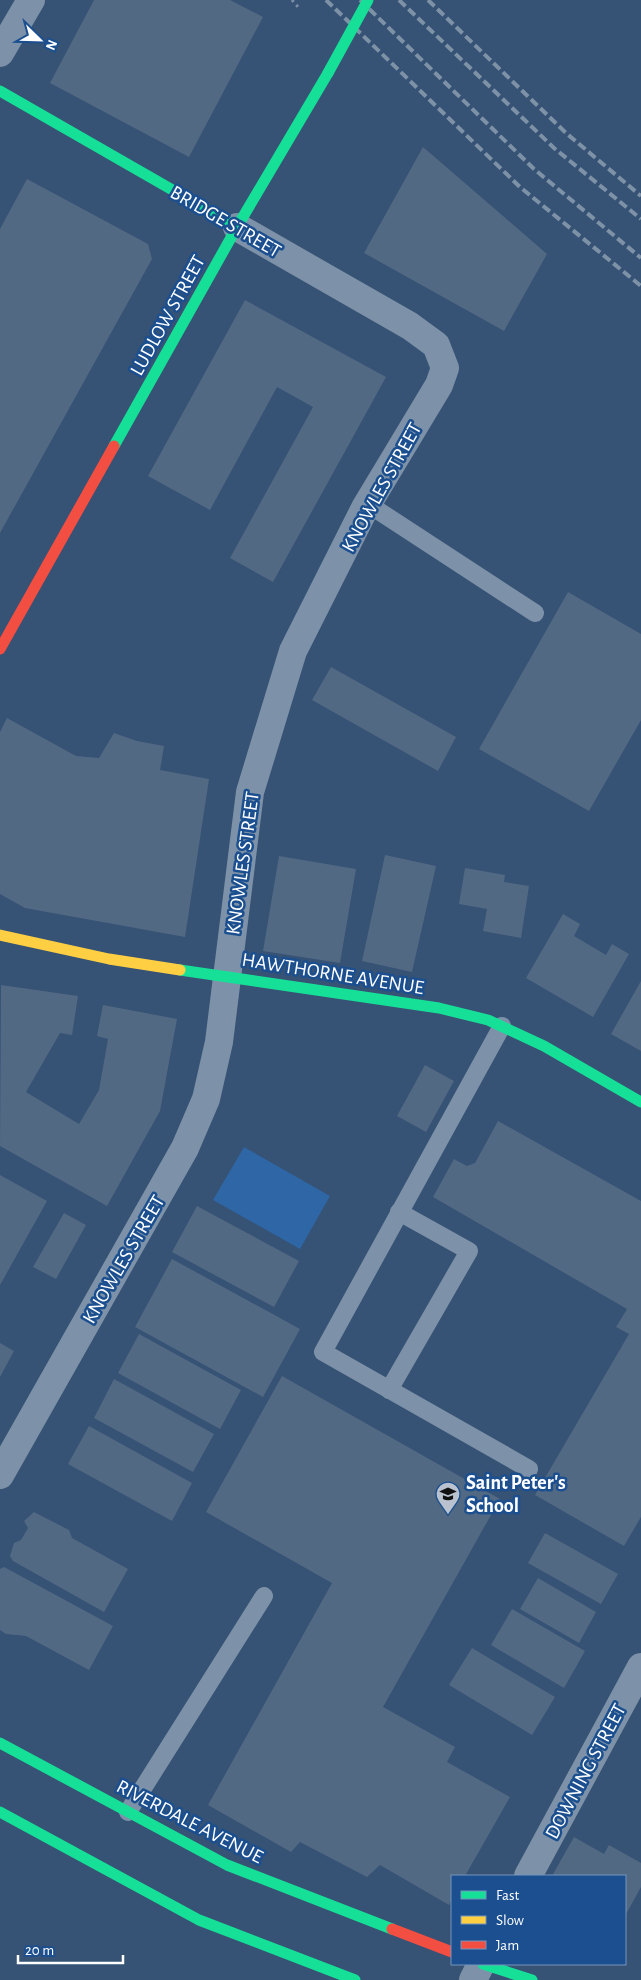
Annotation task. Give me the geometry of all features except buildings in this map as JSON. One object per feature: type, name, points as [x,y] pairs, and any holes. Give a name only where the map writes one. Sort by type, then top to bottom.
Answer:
[{"type":"street","points":[[0,53],[31,0]]},
{"type":"street","name":"LUDLOW STREET","points":[[0,649],[237,227],[368,0]]},
{"type":"street","name":"BRIDGE STREET","points":[[0,91],[410,326],[436,345],[442,360]]},
{"type":"street","name":"KNOWLES STREET","points":[[0,1476],[185,1148],[206,1099],[219,1042],[250,792],[294,651],[368,504],[439,385],[445,368],[442,360]]},
{"type":"street","name":"HAWTHORNE AVENUE","points":[[0,935],[109,959],[439,1008],[488,1020],[544,1046],[641,1102]]},
{"type":"street","name":"DOWNING STREET","points":[[529,1875],[641,1667]]},
{"type":"street","name":"RIVERDALE AVENUE","points":[[0,1744],[227,1865],[451,1952]]},
{"type":"street","points":[[0,1812],[199,1920],[355,1980]]},
{"type":"street","points":[[473,1980],[481,1965]]},
{"type":"street","points":[[485,1965],[532,1980]]},
{"type":"lane","points":[[368,504],[535,613]]},
{"type":"lane","points":[[502,1026],[324,1352],[528,1469]]},
{"type":"lane","points":[[389,1390],[469,1251],[399,1212]]},
{"type":"lane","points":[[128,1812],[264,1596]]},
{"type":"path","points":[[292,0],[299,8]]},
{"type":"shaded area","points":[[244,1147],[330,1196],[300,1249],[213,1200]]},
{"type":"railway","points":[[326,0],[520,187],[641,286]]},
{"type":"railway","points":[[360,0],[534,169],[641,258]]},
{"type":"railway","points":[[399,0],[554,148],[641,219]]},
{"type":"railway","points":[[428,0],[566,133],[641,196]]},
{"type":"traffic: fast","points":[[328,73],[368,0]]},
{"type":"traffic: fast","points":[[114,446],[237,227],[328,73]]},
{"type":"traffic: fast","points":[[0,91],[237,227]]},
{"type":"traffic: fast","points":[[180,970],[439,1008],[488,1020],[544,1046],[641,1102]]},
{"type":"traffic: fast","points":[[0,1743],[227,1865],[392,1929]]},
{"type":"traffic: fast","points":[[0,1812],[199,1920],[355,1980]]},
{"type":"traffic: fast","points":[[486,1965],[532,1980]]},
{"type":"traffic: slow","points":[[0,935],[109,959],[180,970]]},
{"type":"traffic: jam","points":[[0,649],[114,446]]},
{"type":"traffic: jam","points":[[392,1929],[451,1952]]},
{"type":"place","name":"Saint Peter's School","points":[[448,1515]]}]
